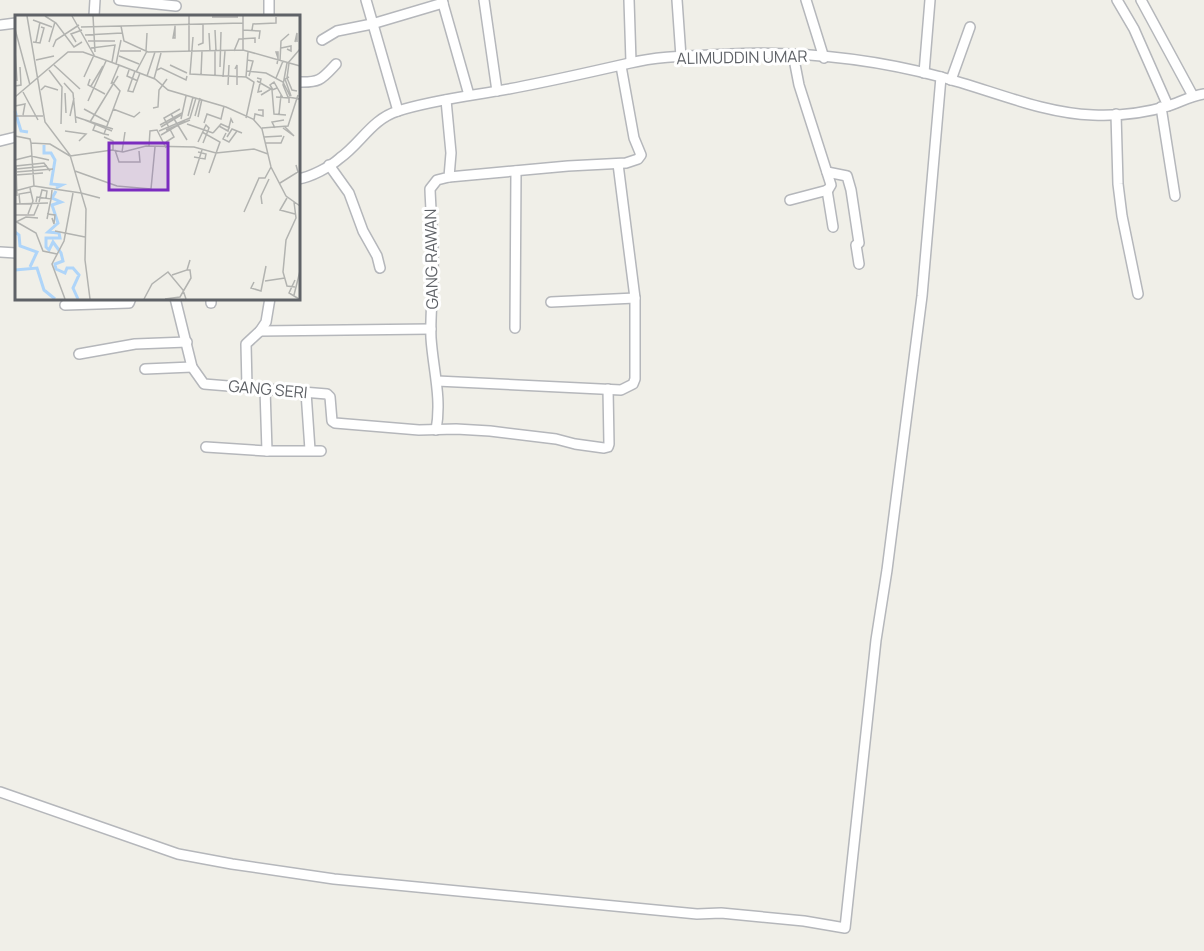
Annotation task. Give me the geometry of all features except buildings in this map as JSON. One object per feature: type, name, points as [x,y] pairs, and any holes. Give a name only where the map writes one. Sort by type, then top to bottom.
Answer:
[{"type":"street","points":[[94,15],[95,0]]},
{"type":"street","points":[[119,0],[177,3]]},
{"type":"street","points":[[366,0],[398,111]]},
{"type":"street","points":[[484,0],[497,91]]},
{"type":"street","points":[[629,0],[631,62]]},
{"type":"street","points":[[677,0],[681,57]]},
{"type":"street","points":[[806,0],[824,58]]},
{"type":"street","points":[[924,73],[930,0]]},
{"type":"street","points":[[1117,0],[1134,29],[1165,106],[1175,196]]},
{"type":"street","points":[[1141,0],[1193,96]]},
{"type":"street","points":[[322,40],[337,31],[372,24],[442,2],[469,95]]},
{"type":"street","points":[[0,25],[15,23]]},
{"type":"street","points":[[0,792],[178,854],[232,864],[334,879],[697,914],[721,913],[804,921],[845,928],[876,640],[888,570],[946,78],[970,27]]},
{"type":"street","points":[[790,200],[826,190],[831,185],[799,85],[793,54]]},
{"type":"street","name":"ALIMUDDIN UMAR","points":[[300,179],[309,177],[339,159],[365,132],[386,116],[398,111],[621,66],[631,62],[681,57],[793,54],[888,65],[946,78],[1074,113],[1116,114],[1165,106],[1204,94]]},
{"type":"street","points":[[300,82],[320,81],[336,64]]},
{"type":"street","points":[[446,100],[451,153],[449,177],[618,164],[633,161],[641,155],[634,138],[621,66]]},
{"type":"street","points":[[1116,114],[1118,184],[1138,294]]},
{"type":"street","points":[[0,141],[15,137]]},
{"type":"street","points":[[437,381],[608,389],[627,388],[634,382],[635,298],[618,164]]},
{"type":"street","points":[[329,165],[349,193],[363,231],[377,256],[380,268]]},
{"type":"street","points":[[515,328],[516,171]]},
{"type":"street","points":[[827,171],[847,176],[859,243],[856,245],[859,264]]},
{"type":"street","name":"GANG RAWAN","points":[[436,430],[439,413],[431,329],[434,271],[430,189],[437,180],[449,177]]},
{"type":"street","points":[[826,190],[833,227]]},
{"type":"street","points":[[0,252],[15,253]]},
{"type":"street","points":[[551,302],[635,298]]},
{"type":"street","points":[[65,305],[129,303],[130,300]]},
{"type":"street","points":[[145,369],[192,367],[176,300]]},
{"type":"street","points":[[247,387],[246,344],[260,332],[266,322],[270,300]]},
{"type":"street","points":[[260,332],[431,329]]},
{"type":"street","points":[[79,354],[135,344],[187,342]]},
{"type":"street","name":"GANG SERI","points":[[192,367],[204,384],[327,394],[330,397],[332,421],[335,423],[436,430]]},
{"type":"street","points":[[265,389],[267,451]]},
{"type":"street","points":[[436,430],[456,429],[533,436],[604,448],[609,444],[608,389]]},
{"type":"street","points":[[306,392],[310,450]]},
{"type":"street","points":[[206,447],[267,451],[321,451]]}]
